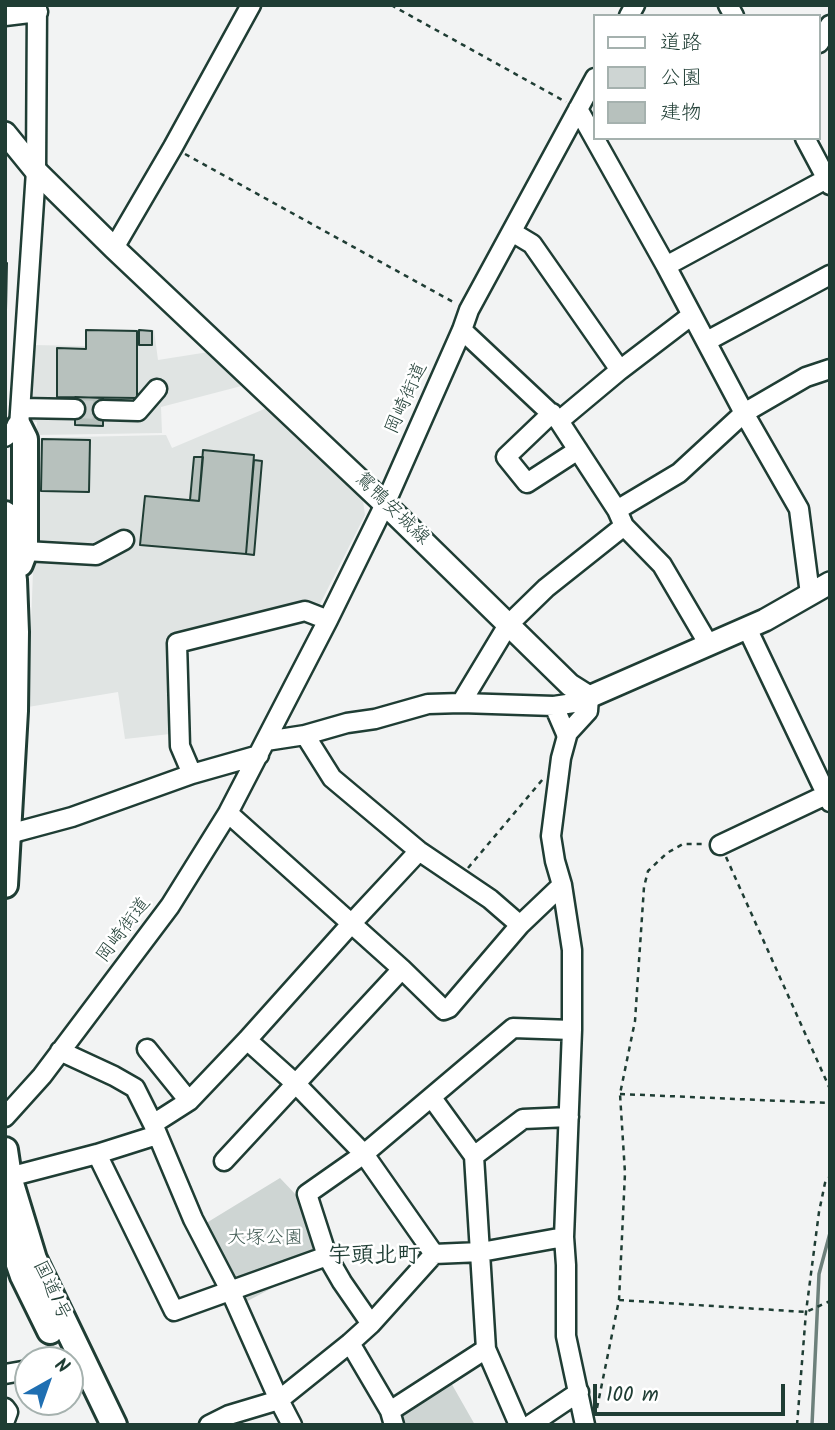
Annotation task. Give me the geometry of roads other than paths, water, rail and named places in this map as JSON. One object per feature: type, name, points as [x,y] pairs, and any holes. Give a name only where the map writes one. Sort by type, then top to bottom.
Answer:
[{"type":"highway","points":[[14,580],[25,551],[26,439],[15,424]]},
{"type":"highway","points":[[5,514],[14,580],[16,632],[15,711],[5,885]]},
{"type":"highway","name":"国道1号","points":[[5,1150],[9,1177],[34,1259],[114,1425]]},
{"type":"highway","name":"国道1号","points":[[5,1224],[23,1276],[58,1346]]},
{"type":"highway","points":[[84,1399],[97,1425]]},
{"type":"main road","name":"鴛鴨安城線","points":[[5,133],[36,171],[114,248],[385,504],[570,685],[589,697]]},
{"type":"main road","points":[[589,697],[765,620],[830,583]]},
{"type":"street","points":[[114,248],[251,5]]},
{"type":"street","points":[[5,16],[38,9],[36,171],[15,424],[75,409]]},
{"type":"street","name":"岡崎街道","points":[[5,1117],[42,1076],[170,906],[228,813],[385,504],[469,310],[594,80]]},
{"type":"street","points":[[578,108],[594,137]]},
{"type":"street","points":[[596,140],[799,509],[810,594]]},
{"type":"street","points":[[666,266],[828,180],[806,140]]},
{"type":"street","points":[[512,232],[532,244],[620,370]]},
{"type":"street","points":[[707,341],[830,275]]},
{"type":"street","points":[[578,450],[527,483],[506,457],[692,315]]},
{"type":"street","points":[[462,330],[555,417],[621,518],[662,565],[709,645]]},
{"type":"street","points":[[461,703],[508,625],[621,518],[679,473],[744,413],[806,377],[830,369]]},
{"type":"street","points":[[103,410],[138,411],[156,388]]},
{"type":"street","points":[[25,551],[96,555],[124,540]]},
{"type":"street","points":[[192,774],[180,746],[177,643],[306,611],[328,620]]},
{"type":"street","points":[[720,845],[829,797],[747,628]]},
{"type":"street","points":[[8,835],[72,817],[262,748],[346,723],[374,719],[428,704],[554,706],[580,702],[589,697]]},
{"type":"street","points":[[585,1425],[566,1336],[564,1237],[572,1030],[572,950],[562,884],[551,836],[566,735],[588,711],[589,697]]},
{"type":"street","points":[[554,706],[566,735]]},
{"type":"street","points":[[304,735],[332,778],[419,851],[490,899],[520,925]]},
{"type":"street","points":[[228,813],[444,1010],[449,1008],[520,925],[562,884]]},
{"type":"street","points":[[9,1177],[97,1154],[155,1129],[189,1101],[247,1040],[419,851]]},
{"type":"street","points":[[224,1161],[402,969]]},
{"type":"street","points":[[371,1324],[327,1256],[307,1194],[364,1154],[513,1028],[572,1030]]},
{"type":"street","points":[[247,1040],[296,1084],[364,1154],[434,1254]]},
{"type":"street","points":[[147,1049],[189,1101]]},
{"type":"street","points":[[60,1051],[135,1088],[192,1219],[230,1290],[292,1425]]},
{"type":"street","points":[[432,1098],[474,1157],[486,1349],[519,1425]]},
{"type":"street","points":[[474,1157],[523,1119],[569,1117]]},
{"type":"street","points":[[97,1154],[174,1311],[327,1256]]},
{"type":"street","points":[[217,1423],[279,1400],[351,1343],[434,1254],[481,1252],[564,1237]]},
{"type":"street","points":[[351,1343],[392,1418],[486,1349]]},
{"type":"street","points":[[530,1425],[579,1392]]},
{"type":"street","points":[[5,1408],[8,1412],[5,1420]]},
{"type":"waterway","points":[[812,1425],[819,1274],[830,1233]]},
{"type":"tunnel","points":[[75,409],[103,410]]},
{"type":"district","name":"宇頭北町","points":[[374,1258]]},
{"type":"park label","name":"大塚公園","points":[[265,1240]]}]
